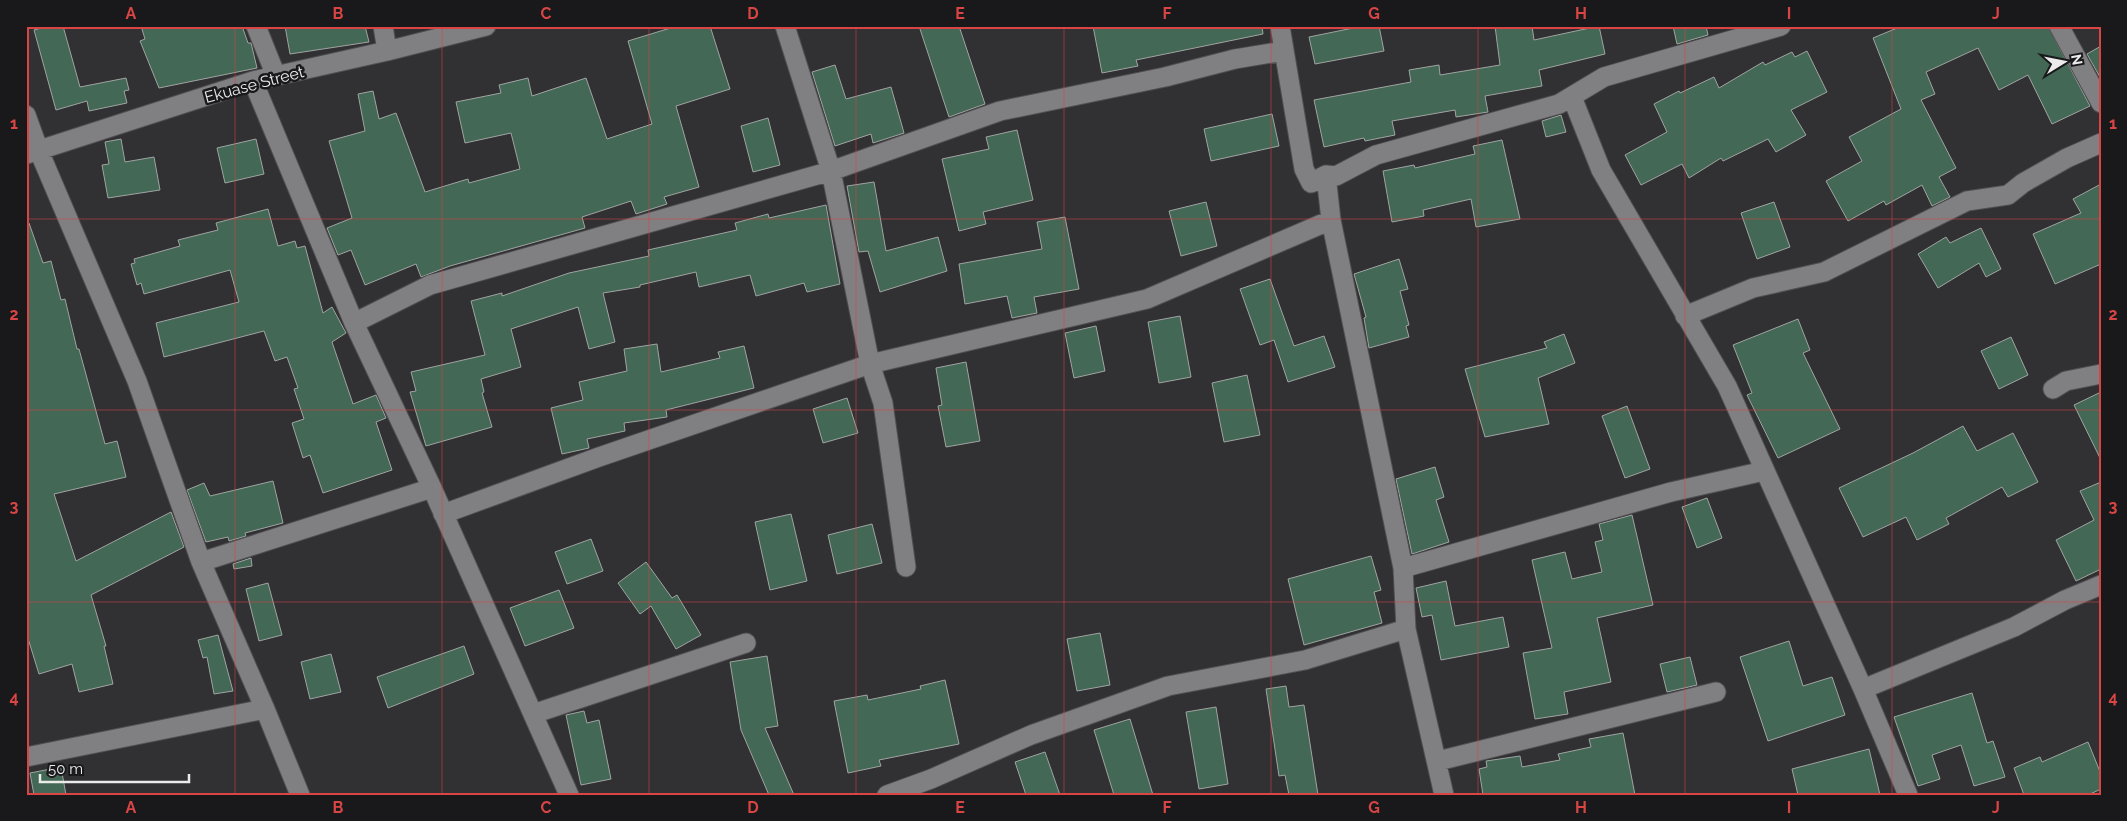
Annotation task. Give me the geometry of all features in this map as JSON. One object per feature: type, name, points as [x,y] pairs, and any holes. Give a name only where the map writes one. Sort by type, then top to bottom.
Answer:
[{"type":"street","points":[[256,26],[276,76]]},
{"type":"street","points":[[383,26],[387,52]]},
{"type":"street","name":"Ekuase Street","points":[[33,153],[253,81],[387,52],[486,26]]},
{"type":"street","points":[[785,26],[831,170],[870,364],[883,403],[906,566]]},
{"type":"street","points":[[1280,26],[1304,169],[1310,183],[1326,175],[1336,176],[1376,155],[1559,104],[1604,77],[1781,26]]},
{"type":"street","points":[[2059,26],[2101,103]]},
{"type":"street","points":[[354,323],[430,285],[831,170],[1000,111],[1164,78],[1235,59],[1284,51]]},
{"type":"street","points":[[253,81],[354,323],[444,514],[569,795]]},
{"type":"street","points":[[1572,97],[1601,170],[1727,386],[1863,689],[1908,795]]},
{"type":"street","points":[[26,115],[33,153],[137,380],[201,562],[266,709],[300,795]]},
{"type":"street","points":[[1685,316],[1753,288],[1824,272],[1966,201],[2008,195],[2023,182],[2067,158],[2101,143]]},
{"type":"street","points":[[1326,175],[1331,220],[1403,568],[1406,629],[1438,761],[1444,795]]},
{"type":"street","points":[[444,514],[870,364],[1147,299],[1331,220]]},
{"type":"street","points":[[2053,389],[2066,381],[2101,374]]},
{"type":"street","points":[[1403,568],[1671,492],[1764,470]]},
{"type":"street","points":[[201,562],[432,488]]},
{"type":"street","points":[[1863,689],[2014,627],[2065,600],[2101,585]]},
{"type":"street","points":[[887,795],[1031,735],[1168,686],[1305,660],[1406,629]]},
{"type":"street","points":[[534,714],[746,643]]},
{"type":"street","points":[[1438,761],[1716,692]]},
{"type":"street","points":[[26,758],[266,709]]},
{"type":"building","points":[[49,26],[63,26],[80,87],[126,78],[129,90],[124,91],[127,103],[89,111],[87,101],[56,110],[34,30]]},
{"type":"building","points":[[141,26],[242,26],[248,43],[251,43],[257,68],[159,88],[140,41],[145,39]]},
{"type":"building","points":[[285,26],[365,26],[369,42],[290,54]]},
{"type":"building","points":[[677,26],[710,26],[730,89],[676,106],[699,187],[664,197],[667,204],[636,214],[631,201],[582,217],[585,228],[450,266],[421,277],[416,264],[365,285],[351,250],[338,255],[327,228],[352,218],[329,141],[365,131],[358,94],[373,91],[379,119],[396,113],[425,192],[468,179],[469,183],[520,169],[511,133],[465,143],[456,102],[501,93],[499,85],[528,78],[532,96],[586,78],[607,139],[652,124],[628,41]]},
{"type":"building","points":[[919,26],[959,26],[985,104],[949,117]]},
{"type":"building","points":[[1093,26],[1262,26],[1263,34],[1136,60],[1138,66],[1102,73]]},
{"type":"building","points":[[1363,26],[1379,26],[1384,51],[1315,64],[1309,37]]},
{"type":"building","points":[[1495,26],[1532,26],[1534,40],[1599,26],[1605,54],[1539,70],[1542,86],[1485,96],[1488,112],[1456,117],[1455,110],[1392,121],[1395,135],[1365,141],[1364,138],[1324,147],[1314,100],[1411,82],[1409,70],[1439,65],[1440,75],[1500,65]]},
{"type":"building","points":[[1673,26],[1706,26],[1708,35],[1677,44]]},
{"type":"building","points":[[1902,26],[2048,26],[2090,106],[2052,124],[2028,75],[1999,90],[1978,48],[1926,72],[1935,94],[1921,100],[1956,168],[1939,177],[1950,197],[1932,206],[1922,185],[1886,205],[1884,201],[1848,221],[1826,181],[1862,161],[1849,137],[1901,109],[1873,38]]},
{"type":"building","points":[[2101,46],[2101,79],[2087,54]]},
{"type":"building","points":[[1807,51],[1827,92],[1791,110],[1806,135],[1776,152],[1768,139],[1723,161],[1721,158],[1689,178],[1682,164],[1641,185],[1625,155],[1667,132],[1654,104],[1679,91],[1680,93],[1714,77],[1719,88],[1763,62],[1765,65],[1792,52],[1795,57]]},
{"type":"building","points":[[835,65],[846,99],[891,87],[904,133],[873,143],[871,134],[835,146],[812,72]]},
{"type":"building","points":[[1272,114],[1279,146],[1211,161],[1204,129]]},
{"type":"building","points":[[1561,115],[1566,132],[1546,137],[1542,121]]},
{"type":"building","points":[[768,118],[780,165],[753,172],[741,126]]},
{"type":"building","points":[[1017,130],[1033,200],[983,212],[986,224],[959,231],[942,159],[989,149],[986,137]]},
{"type":"building","points":[[121,139],[125,162],[154,157],[160,190],[108,198],[102,165],[109,164],[105,142]]},
{"type":"building","points":[[256,139],[264,174],[225,183],[217,148]]},
{"type":"building","points":[[1502,140],[1520,219],[1476,227],[1471,199],[1423,210],[1424,216],[1392,222],[1383,171],[1414,165],[1415,168],[1475,154],[1473,146]]},
{"type":"building","points":[[874,182],[886,251],[938,237],[947,271],[880,292],[868,251],[859,252],[847,186]]},
{"type":"building","points":[[2101,184],[2101,264],[2055,284],[2033,234],[2081,213],[2073,199]]},
{"type":"building","points":[[1206,202],[1217,246],[1181,256],[1169,211]]},
{"type":"building","points":[[1774,202],[1790,247],[1757,259],[1741,213]]},
{"type":"building","points":[[826,205],[840,284],[807,292],[804,283],[756,296],[750,275],[699,287],[696,272],[640,285],[640,287],[603,293],[615,342],[589,349],[578,307],[511,329],[521,367],[481,379],[484,392],[482,393],[492,427],[426,446],[410,392],[416,391],[411,372],[485,355],[471,301],[502,293],[502,296],[569,273],[649,256],[648,250],[737,230],[735,223],[768,214],[769,218]]},
{"type":"building","points":[[268,209],[278,246],[295,241],[297,248],[305,246],[323,313],[332,307],[346,333],[332,342],[353,404],[376,395],[386,418],[376,422],[392,470],[323,493],[310,455],[303,458],[292,423],[304,419],[294,389],[298,388],[287,357],[275,361],[264,331],[164,357],[156,323],[239,302],[230,270],[144,294],[141,283],[137,285],[131,264],[135,263],[134,259],[180,246],[178,240],[218,230],[216,223]]},
{"type":"building","points":[[1065,217],[1079,289],[1034,297],[1037,313],[1012,318],[1007,296],[965,304],[959,264],[1042,249],[1037,222]]},
{"type":"building","points":[[26,223],[29,223],[43,263],[51,261],[61,300],[65,299],[77,349],[79,349],[105,444],[117,441],[126,477],[54,494],[76,561],[171,512],[184,547],[91,595],[106,646],[104,646],[113,684],[79,692],[72,664],[39,674],[26,632]]},
{"type":"building","points":[[1981,228],[2001,269],[1986,277],[1979,263],[1938,288],[1918,254],[1946,237],[1950,243]]},
{"type":"building","points":[[1399,259],[1408,289],[1400,291],[1409,325],[1406,326],[1409,337],[1369,348],[1364,318],[1366,317],[1354,274]]},
{"type":"building","points":[[1270,279],[1294,346],[1324,336],[1335,367],[1288,382],[1274,340],[1260,345],[1240,289]]},
{"type":"building","points":[[1180,316],[1191,377],[1159,383],[1148,322]]},
{"type":"building","points":[[1798,319],[1810,350],[1803,353],[1840,429],[1778,458],[1747,395],[1752,393],[1733,345]]},
{"type":"building","points":[[1096,326],[1105,371],[1074,378],[1065,333]]},
{"type":"building","points":[[1564,334],[1575,363],[1538,378],[1549,424],[1485,437],[1465,369],[1547,348],[1544,342]]},
{"type":"building","points":[[2011,337],[2028,375],[1999,389],[1981,351]]},
{"type":"building","points":[[657,344],[661,372],[720,358],[718,352],[744,346],[754,388],[666,410],[667,417],[624,423],[625,431],[587,439],[589,448],[562,454],[551,408],[583,400],[579,382],[627,371],[624,349]]},
{"type":"building","points":[[966,362],[980,441],[946,447],[938,406],[942,405],[936,368]]},
{"type":"building","points":[[1247,375],[1260,435],[1224,442],[1212,383]]},
{"type":"building","points":[[2101,392],[2101,460],[2074,405]]},
{"type":"building","points":[[847,398],[858,433],[823,443],[813,409]]},
{"type":"building","points":[[1627,406],[1650,469],[1625,478],[1602,416]]},
{"type":"building","points":[[1963,426],[1977,451],[2013,433],[2038,482],[2008,497],[2002,487],[1946,518],[1949,524],[1917,540],[1906,517],[1863,537],[1839,488],[1913,453]]},
{"type":"building","points":[[1435,467],[1444,497],[1436,500],[1449,542],[1412,554],[1396,479]]},
{"type":"building","points":[[273,481],[283,523],[245,533],[246,536],[229,541],[228,537],[206,542],[187,490],[204,483],[210,496]]},
{"type":"building","points":[[2101,482],[2101,569],[2076,581],[2056,540],[2094,520],[2080,491]]},
{"type":"building","points":[[1707,498],[1722,538],[1697,548],[1682,507]]},
{"type":"building","points":[[791,514],[807,581],[770,590],[755,522]]},
{"type":"building","points":[[1632,515],[1653,605],[1597,618],[1611,682],[1564,692],[1568,714],[1535,719],[1523,653],[1552,648],[1532,560],[1565,552],[1572,579],[1602,572],[1595,542],[1603,540],[1599,524]]},
{"type":"building","points":[[872,524],[882,563],[837,574],[828,535]]},
{"type":"building","points":[[591,539],[603,571],[567,584],[555,552]]},
{"type":"building","points":[[1371,556],[1381,590],[1374,592],[1382,623],[1304,645],[1288,579]]},
{"type":"building","points":[[251,558],[252,566],[234,569],[233,564]]},
{"type":"building","points":[[646,562],[672,598],[677,595],[701,635],[676,649],[651,606],[640,614],[618,583]]},
{"type":"building","points":[[1446,581],[1455,626],[1503,617],[1509,647],[1441,660],[1432,615],[1422,617],[1416,588]]},
{"type":"building","points":[[268,583],[282,635],[259,641],[246,589]]},
{"type":"building","points":[[559,590],[574,628],[525,646],[510,608]]},
{"type":"building","points":[[1100,633],[1110,685],[1077,691],[1067,639]]},
{"type":"building","points":[[218,635],[233,691],[214,694],[207,657],[203,658],[198,640]]},
{"type":"building","points":[[1789,641],[1803,686],[1832,677],[1845,715],[1768,741],[1740,657]]},
{"type":"building","points":[[464,646],[474,674],[388,708],[377,677]]},
{"type":"building","points":[[331,654],[341,692],[310,699],[301,662]]},
{"type":"building","points":[[767,656],[778,726],[765,728],[794,795],[769,795],[741,730],[730,662]]},
{"type":"building","points":[[1690,657],[1697,685],[1667,692],[1660,664]]},
{"type":"building","points":[[945,680],[959,744],[879,760],[881,766],[848,773],[834,701],[867,695],[868,700],[921,689],[920,686]]},
{"type":"building","points":[[1286,686],[1289,707],[1304,705],[1318,795],[1289,795],[1285,775],[1279,776],[1266,689]]},
{"type":"building","points":[[1972,693],[1987,743],[1993,741],[2005,777],[1974,786],[1961,745],[1932,755],[1940,779],[1918,786],[1894,717]]},
{"type":"building","points":[[1216,707],[1228,784],[1199,789],[1186,712]]},
{"type":"building","points":[[584,711],[587,723],[599,720],[611,779],[581,785],[566,715]]},
{"type":"building","points":[[1130,719],[1153,795],[1114,795],[1094,730]]},
{"type":"building","points":[[1623,733],[1635,795],[1483,795],[1479,769],[1487,767],[1486,761],[1520,756],[1522,767],[1560,760],[1558,754],[1591,747],[1589,739]]},
{"type":"building","points":[[2088,742],[2101,774],[2101,789],[2088,795],[2024,795],[2014,768],[2040,757],[2042,762]]},
{"type":"building","points":[[1869,749],[1880,795],[1798,795],[1792,769]]},
{"type":"building","points":[[1045,752],[1060,795],[1026,795],[1015,762]]},
{"type":"building","points":[[61,767],[66,795],[34,795],[30,773]]}]
